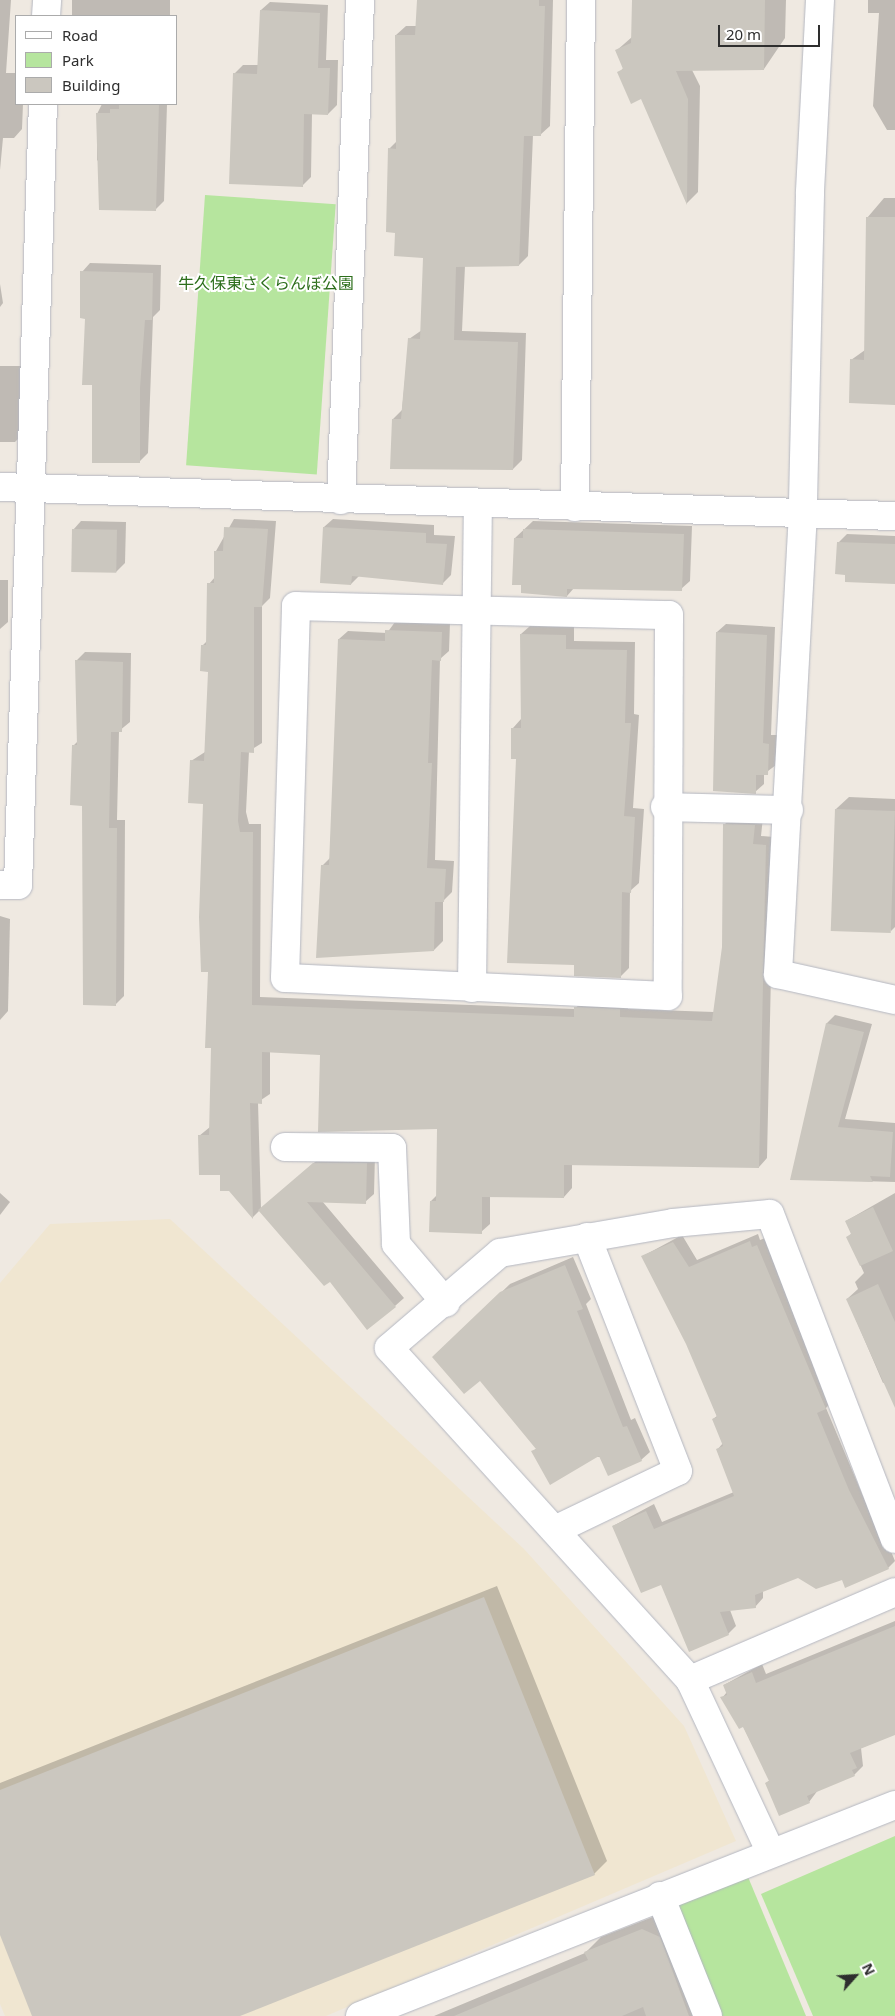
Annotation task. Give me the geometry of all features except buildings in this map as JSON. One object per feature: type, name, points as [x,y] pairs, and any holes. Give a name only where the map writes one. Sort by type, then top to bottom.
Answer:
[{"type":"street","points":[[46,15],[47,0]]},
{"type":"street","points":[[341,500],[360,0]]},
{"type":"street","points":[[575,507],[581,0]]},
{"type":"street","points":[[820,0],[810,194],[802,512],[789,810],[778,974],[895,1000]]},
{"type":"street","points":[[0,885],[18,885],[28,488],[43,105]]},
{"type":"street","points":[[0,487],[341,500],[895,516]]},
{"type":"street","points":[[472,988],[475,611],[478,504]]},
{"type":"street","points":[[296,606],[475,611],[669,615],[665,807],[668,996],[285,978],[296,606]]},
{"type":"street","points":[[665,807],[789,810]]},
{"type":"street","points":[[285,1147],[392,1148],[396,1244],[446,1303]]},
{"type":"street","points":[[771,1853],[690,1680],[389,1348],[446,1303],[500,1253],[587,1237],[770,1214],[895,1539]]},
{"type":"street","points":[[555,1530],[678,1471],[587,1237]]},
{"type":"street","points":[[690,1680],[895,1592]]},
{"type":"street","points":[[360,2016],[660,1896],[895,1805]]},
{"type":"street","points":[[660,1896],[708,2016]]},
{"type":"shaded area","points":[[170,1219],[524,1549],[684,1726],[736,1841],[326,2016],[5,2016],[0,2004],[0,1283],[50,1224]]},
{"type":"green space","name":"牛久保東さくらんぼ公園","points":[[205,195],[336,204],[317,474],[186,465]]},
{"type":"green space","points":[[895,1836],[895,2016],[813,2016],[761,1894]]},
{"type":"green space","points":[[748,1877],[806,2016],[718,2016],[671,1904]]}]
